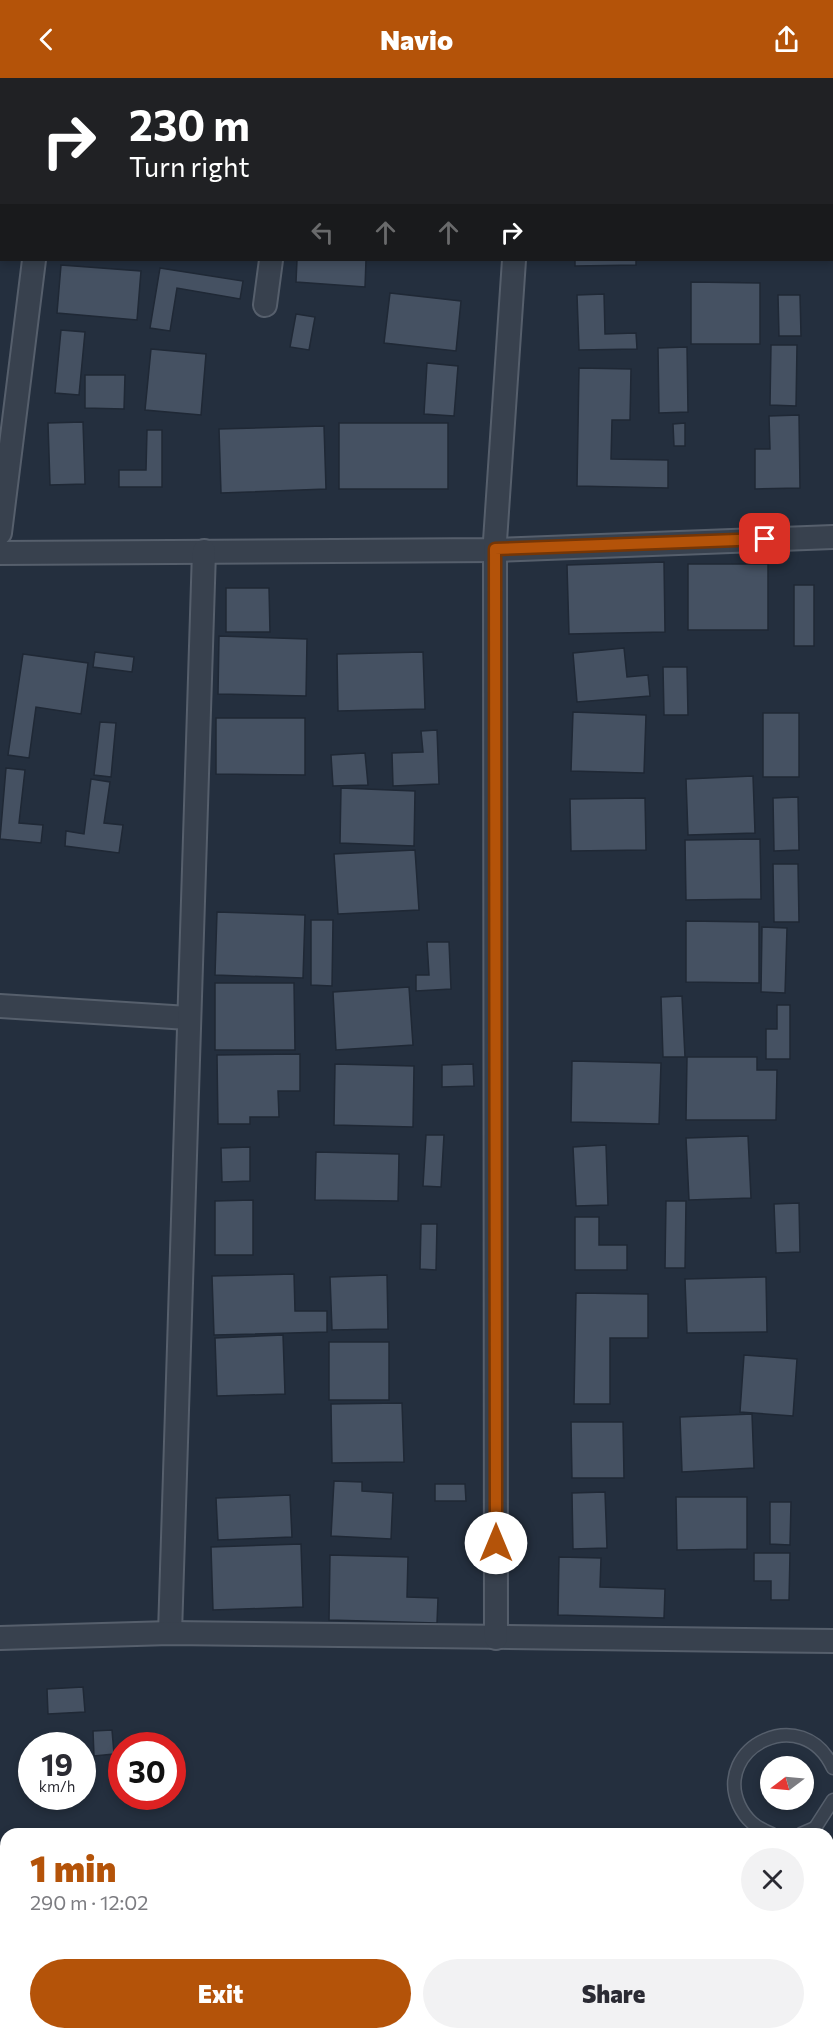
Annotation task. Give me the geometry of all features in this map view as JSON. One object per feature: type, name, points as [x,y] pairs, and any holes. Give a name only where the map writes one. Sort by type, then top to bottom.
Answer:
[{"type":"street","points":[[0,533],[34,261]]},
{"type":"street","points":[[265,305],[271,261]]},
{"type":"street","points":[[496,1638],[495,549],[514,261]]},
{"type":"street","points":[[0,553],[495,549],[833,537]]},
{"type":"street","points":[[170,1633],[204,551]]},
{"type":"street","points":[[0,1006],[188,1018]]},
{"type":"street","points":[[0,1638],[170,1633],[833,1641]]},
{"type":"lane","points":[[749,1828],[736,1797],[735,1777],[742,1758],[756,1744],[775,1735],[795,1735],[813,1742],[828,1756],[833,1768]]},
{"type":"lane","points":[[817,1828],[833,1800]]},
{"type":"building","points":[[297,261],[366,261],[365,287],[296,282]]},
{"type":"building","points":[[575,261],[636,261],[636,265],[575,266]]},
{"type":"building","points":[[61,265],[141,271],[137,320],[57,313]]},
{"type":"building","points":[[160,268],[243,281],[240,299],[177,288],[170,331],[150,328]]},
{"type":"building","points":[[691,282],[760,283],[760,344],[691,344]]},
{"type":"building","points":[[390,293],[461,301],[456,351],[384,343]]},
{"type":"building","points":[[604,294],[605,334],[636,333],[637,349],[579,350],[577,295]]},
{"type":"building","points":[[778,295],[800,295],[801,336],[779,336]]},
{"type":"building","points":[[296,314],[315,317],[309,350],[290,347]]},
{"type":"building","points":[[61,330],[85,332],[79,395],[55,393]]},
{"type":"building","points":[[771,345],[797,345],[796,406],[770,405]]},
{"type":"building","points":[[687,347],[688,412],[659,413],[658,348]]},
{"type":"building","points":[[151,349],[206,354],[201,415],[145,410]]},
{"type":"building","points":[[427,363],[458,366],[454,416],[424,414]]},
{"type":"building","points":[[579,368],[631,369],[630,420],[612,420],[611,459],[668,460],[668,488],[577,486]]},
{"type":"building","points":[[85,375],[125,375],[124,409],[85,408]]},
{"type":"building","points":[[799,415],[800,488],[755,489],[755,449],[770,449],[769,416]]},
{"type":"building","points":[[83,422],[85,484],[50,485],[48,423]]},
{"type":"building","points":[[339,423],[448,423],[448,489],[339,489]]},
{"type":"building","points":[[685,423],[685,446],[674,446],[673,424]]},
{"type":"building","points":[[324,426],[326,489],[221,493],[219,429]]},
{"type":"building","points":[[147,430],[162,430],[162,487],[119,487],[119,470],[146,470]]},
{"type":"building","points":[[664,562],[665,632],[569,634],[567,565]]},
{"type":"building","points":[[688,564],[768,564],[768,630],[688,630]]},
{"type":"building","points":[[794,585],[814,585],[814,646],[794,646]]},
{"type":"building","points":[[226,588],[269,588],[270,632],[226,632]]},
{"type":"building","points":[[219,636],[307,639],[306,696],[218,694]]},
{"type":"building","points":[[624,648],[627,677],[648,675],[650,696],[577,702],[573,653]]},
{"type":"building","points":[[95,652],[134,657],[132,672],[93,667]]},
{"type":"building","points":[[423,652],[425,709],[338,711],[337,654]]},
{"type":"building","points":[[23,654],[88,663],[81,714],[36,707],[29,758],[8,755]]},
{"type":"building","points":[[663,667],[687,667],[688,715],[664,715]]},
{"type":"building","points":[[573,712],[646,715],[644,773],[571,771]]},
{"type":"building","points":[[763,713],[799,713],[799,777],[763,777]]},
{"type":"building","points":[[216,718],[305,718],[305,775],[216,774]]},
{"type":"building","points":[[100,722],[116,723],[111,777],[94,775]]},
{"type":"building","points":[[437,730],[439,784],[393,786],[392,753],[423,752],[421,731]]},
{"type":"building","points":[[365,753],[368,785],[333,786],[331,755]]},
{"type":"building","points":[[6,768],[25,770],[19,823],[43,825],[41,843],[0,839]]},
{"type":"building","points":[[753,776],[755,833],[688,835],[686,779]]},
{"type":"building","points":[[91,779],[110,782],[104,823],[123,825],[119,853],[65,846],[66,831],[84,834]]},
{"type":"building","points":[[341,788],[415,791],[414,846],[340,843]]},
{"type":"building","points":[[798,797],[799,850],[774,851],[773,798]]},
{"type":"building","points":[[645,798],[646,850],[571,851],[570,799]]},
{"type":"building","points":[[760,839],[761,899],[686,900],[685,840]]},
{"type":"building","points":[[415,850],[419,910],[338,914],[334,854]]},
{"type":"building","points":[[773,864],[798,864],[799,922],[774,922]]},
{"type":"building","points":[[217,912],[305,915],[303,978],[215,975]]},
{"type":"building","points":[[311,920],[333,920],[332,986],[311,985]]},
{"type":"building","points":[[686,921],[759,922],[759,983],[686,982]]},
{"type":"building","points":[[762,927],[787,928],[785,993],[761,992]]},
{"type":"building","points":[[427,942],[449,942],[451,989],[416,991],[416,975],[429,975]]},
{"type":"building","points":[[215,983],[294,983],[295,1050],[215,1050]]},
{"type":"building","points":[[409,987],[413,1045],[336,1050],[333,992]]},
{"type":"building","points":[[682,996],[685,1057],[663,1057],[661,997]]},
{"type":"building","points":[[777,1005],[790,1005],[790,1059],[766,1059],[766,1029],[777,1029]]},
{"type":"building","points":[[300,1054],[300,1091],[278,1091],[279,1117],[250,1117],[250,1124],[218,1124],[217,1055]]},
{"type":"building","points":[[687,1057],[757,1057],[757,1070],[777,1070],[776,1120],[686,1120]]},
{"type":"building","points":[[572,1061],[661,1063],[659,1124],[571,1122]]},
{"type":"building","points":[[335,1064],[414,1066],[413,1127],[334,1125]]},
{"type":"building","points":[[473,1064],[474,1086],[442,1087],[442,1065]]},
{"type":"building","points":[[426,1135],[444,1135],[441,1187],[423,1186]]},
{"type":"building","points":[[748,1136],[751,1198],[689,1200],[686,1138]]},
{"type":"building","points":[[606,1145],[608,1205],[576,1206],[573,1147]]},
{"type":"building","points":[[250,1147],[250,1181],[222,1182],[221,1148]]},
{"type":"building","points":[[316,1152],[399,1154],[398,1201],[315,1200]]},
{"type":"building","points":[[253,1200],[253,1255],[215,1255],[215,1201]]},
{"type":"building","points":[[666,1201],[686,1201],[685,1268],[665,1268]]},
{"type":"building","points":[[799,1203],[800,1252],[776,1253],[774,1204]]},
{"type":"building","points":[[575,1217],[599,1217],[599,1245],[627,1245],[627,1270],[575,1270]]},
{"type":"building","points":[[421,1224],[437,1224],[436,1270],[420,1269]]},
{"type":"building","points":[[294,1274],[295,1311],[327,1311],[327,1332],[214,1335],[212,1276]]},
{"type":"building","points":[[387,1275],[388,1329],[332,1330],[330,1277]]},
{"type":"building","points":[[766,1277],[767,1332],[687,1333],[685,1279]]},
{"type":"building","points":[[576,1293],[648,1294],[648,1338],[610,1338],[610,1404],[574,1404]]},
{"type":"building","points":[[283,1335],[285,1394],[217,1396],[215,1338]]},
{"type":"building","points":[[329,1342],[389,1342],[389,1400],[329,1400]]},
{"type":"building","points":[[744,1355],[797,1359],[793,1416],[740,1412]]},
{"type":"building","points":[[402,1403],[404,1462],[332,1463],[331,1404]]},
{"type":"building","points":[[752,1414],[754,1468],[682,1472],[680,1417]]},
{"type":"building","points":[[571,1422],[623,1422],[624,1478],[572,1478]]},
{"type":"building","points":[[334,1481],[362,1482],[362,1491],[393,1493],[391,1539],[331,1536]]},
{"type":"building","points":[[435,1484],[465,1484],[466,1501],[435,1501]]},
{"type":"building","points":[[605,1492],[607,1548],[573,1549],[572,1493]]},
{"type":"building","points":[[290,1495],[292,1537],[218,1540],[216,1498]]},
{"type":"building","points":[[676,1497],[747,1497],[747,1549],[677,1550]]},
{"type":"building","points":[[770,1502],[791,1502],[790,1545],[770,1544]]},
{"type":"building","points":[[301,1544],[303,1607],[213,1610],[211,1547]]},
{"type":"building","points":[[754,1553],[790,1553],[789,1600],[771,1600],[771,1581],[754,1581]]},
{"type":"building","points":[[330,1555],[408,1557],[407,1597],[438,1598],[437,1623],[329,1620]]},
{"type":"building","points":[[559,1557],[601,1558],[600,1587],[665,1589],[664,1618],[558,1615]]},
{"type":"building","points":[[83,1687],[85,1712],[48,1714],[47,1689]]},
{"type":"building","points":[[112,1730],[112,1732],[108,1732],[108,1755],[96,1756],[96,1732],[93,1731]]},
{"type":"route","points":[[496,1543],[495,549],[765,539]]}]
